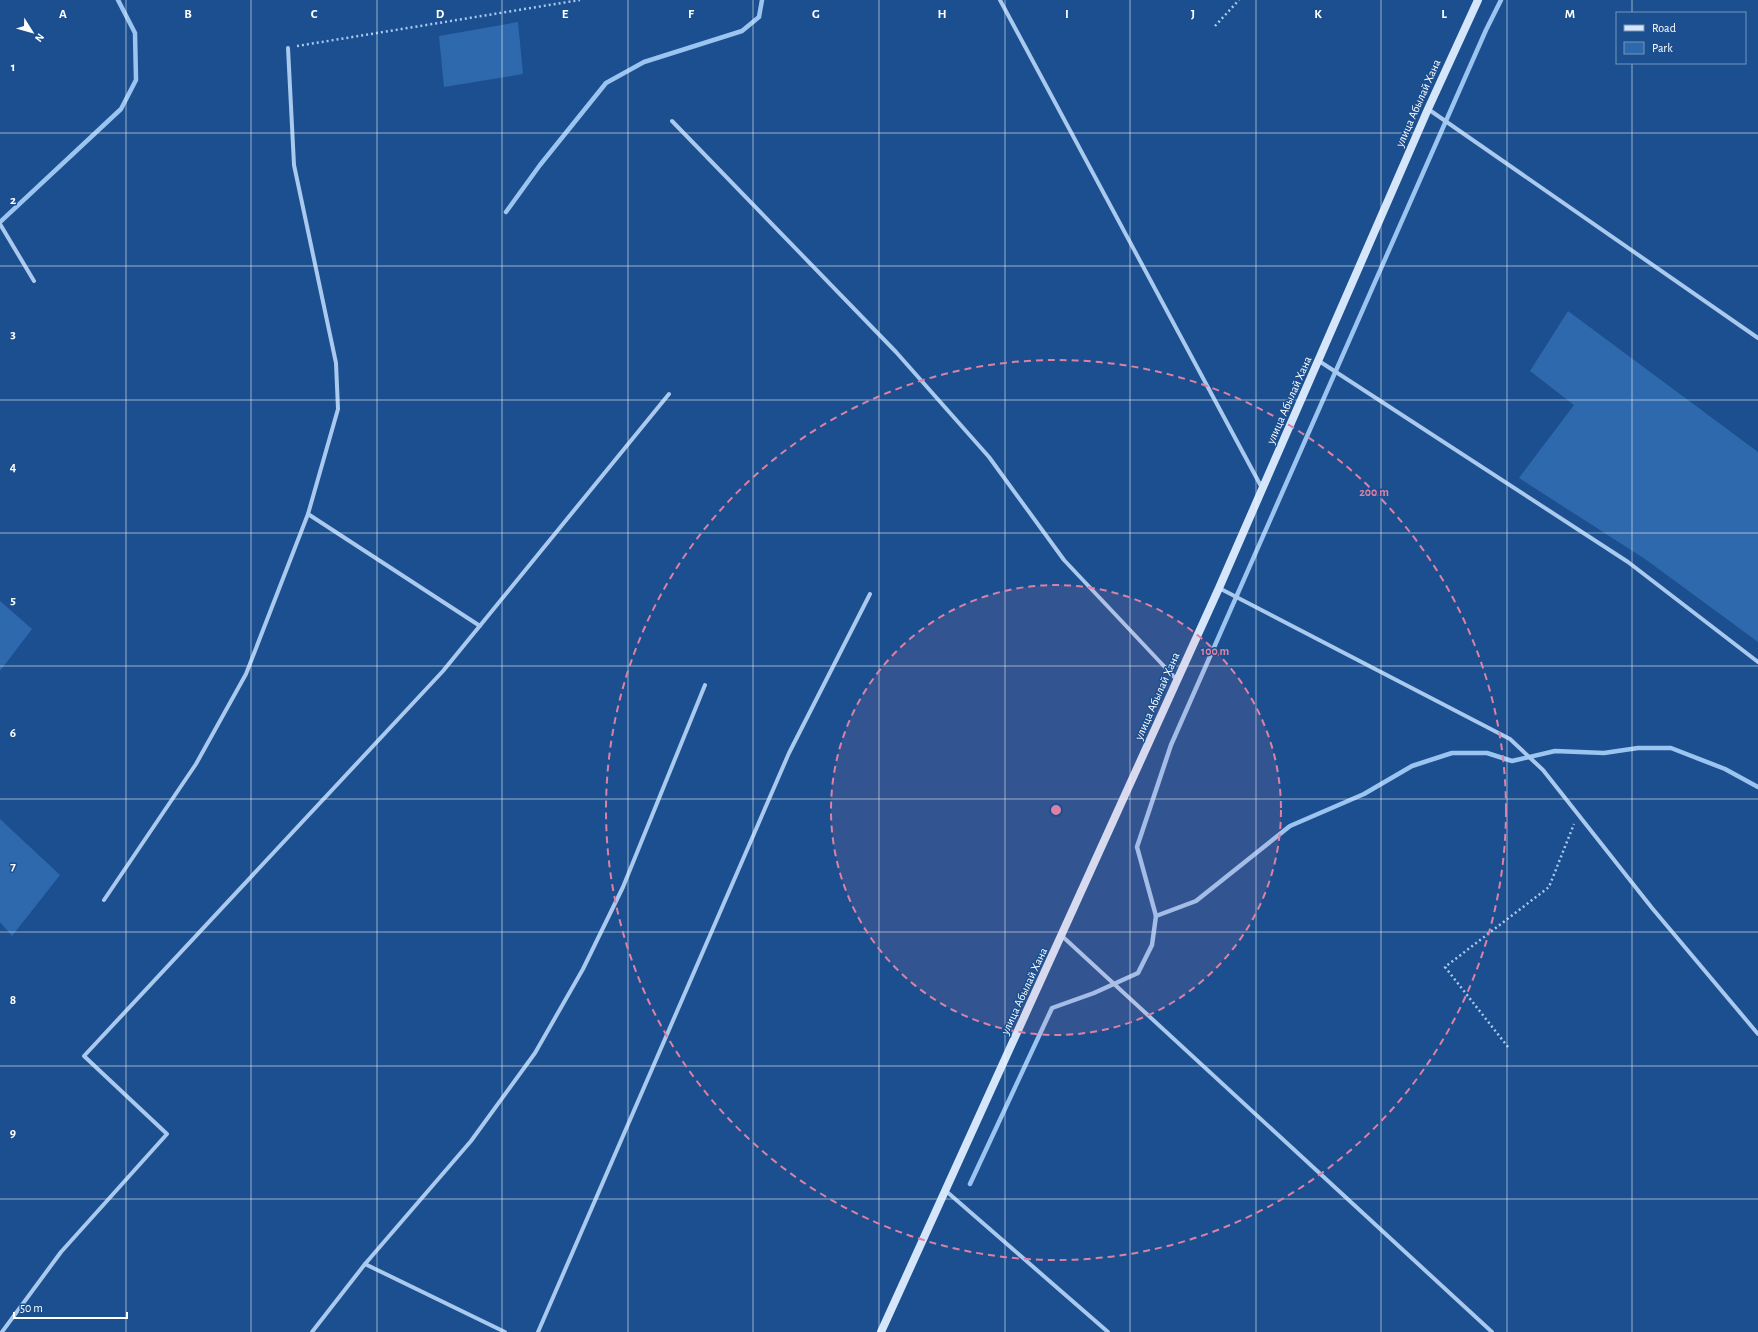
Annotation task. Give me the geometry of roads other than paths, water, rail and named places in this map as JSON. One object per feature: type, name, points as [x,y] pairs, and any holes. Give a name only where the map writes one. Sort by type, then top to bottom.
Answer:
[{"type":"main road","name":"улица Абылай Хана","points":[[881,1332],[1220,588],[1428,109],[1478,0]]},
{"type":"street","points":[[1000,0],[1262,489]]},
{"type":"street","points":[[104,900],[196,764],[246,674],[308,514],[338,409],[336,363],[294,164],[288,48]]},
{"type":"street","points":[[1428,109],[1758,338]]},
{"type":"street","points":[[672,121],[896,352],[989,457],[1064,560],[1177,680]]},
{"type":"street","points":[[0,224],[34,280]]},
{"type":"street","points":[[1319,361],[1628,562],[1758,662]]},
{"type":"street","points":[[2,1332],[60,1252],[167,1134],[84,1056],[444,671],[670,394]]},
{"type":"street","points":[[308,514],[480,626]]},
{"type":"street","points":[[1220,588],[1510,739],[1543,770],[1652,908],[1758,1034]]},
{"type":"street","points":[[538,1332],[789,753],[870,594]]},
{"type":"street","points":[[312,1332],[365,1264],[471,1141],[535,1053],[583,969],[623,887],[705,685]]},
{"type":"street","points":[[1062,936],[1492,1332]]},
{"type":"street","points":[[945,1190],[1108,1332]]},
{"type":"street","points":[[365,1264],[505,1332]]},
{"type":"waterway","points":[[0,222],[121,109],[136,80],[135,33],[118,0]]},
{"type":"waterway","points":[[506,212],[540,165],[606,83],[644,62],[742,31],[759,17],[762,0]]},
{"type":"waterway","points":[[970,1184],[1052,1008],[1094,993],[1138,973],[1152,945],[1156,916],[1137,847],[1171,745],[1486,30],[1501,0]]},
{"type":"waterway","points":[[1156,916],[1196,901],[1290,826],[1364,794],[1412,766],[1452,753],[1487,753],[1512,761],[1555,751],[1604,753],[1638,748],[1671,748],[1725,769],[1758,787]]}]
